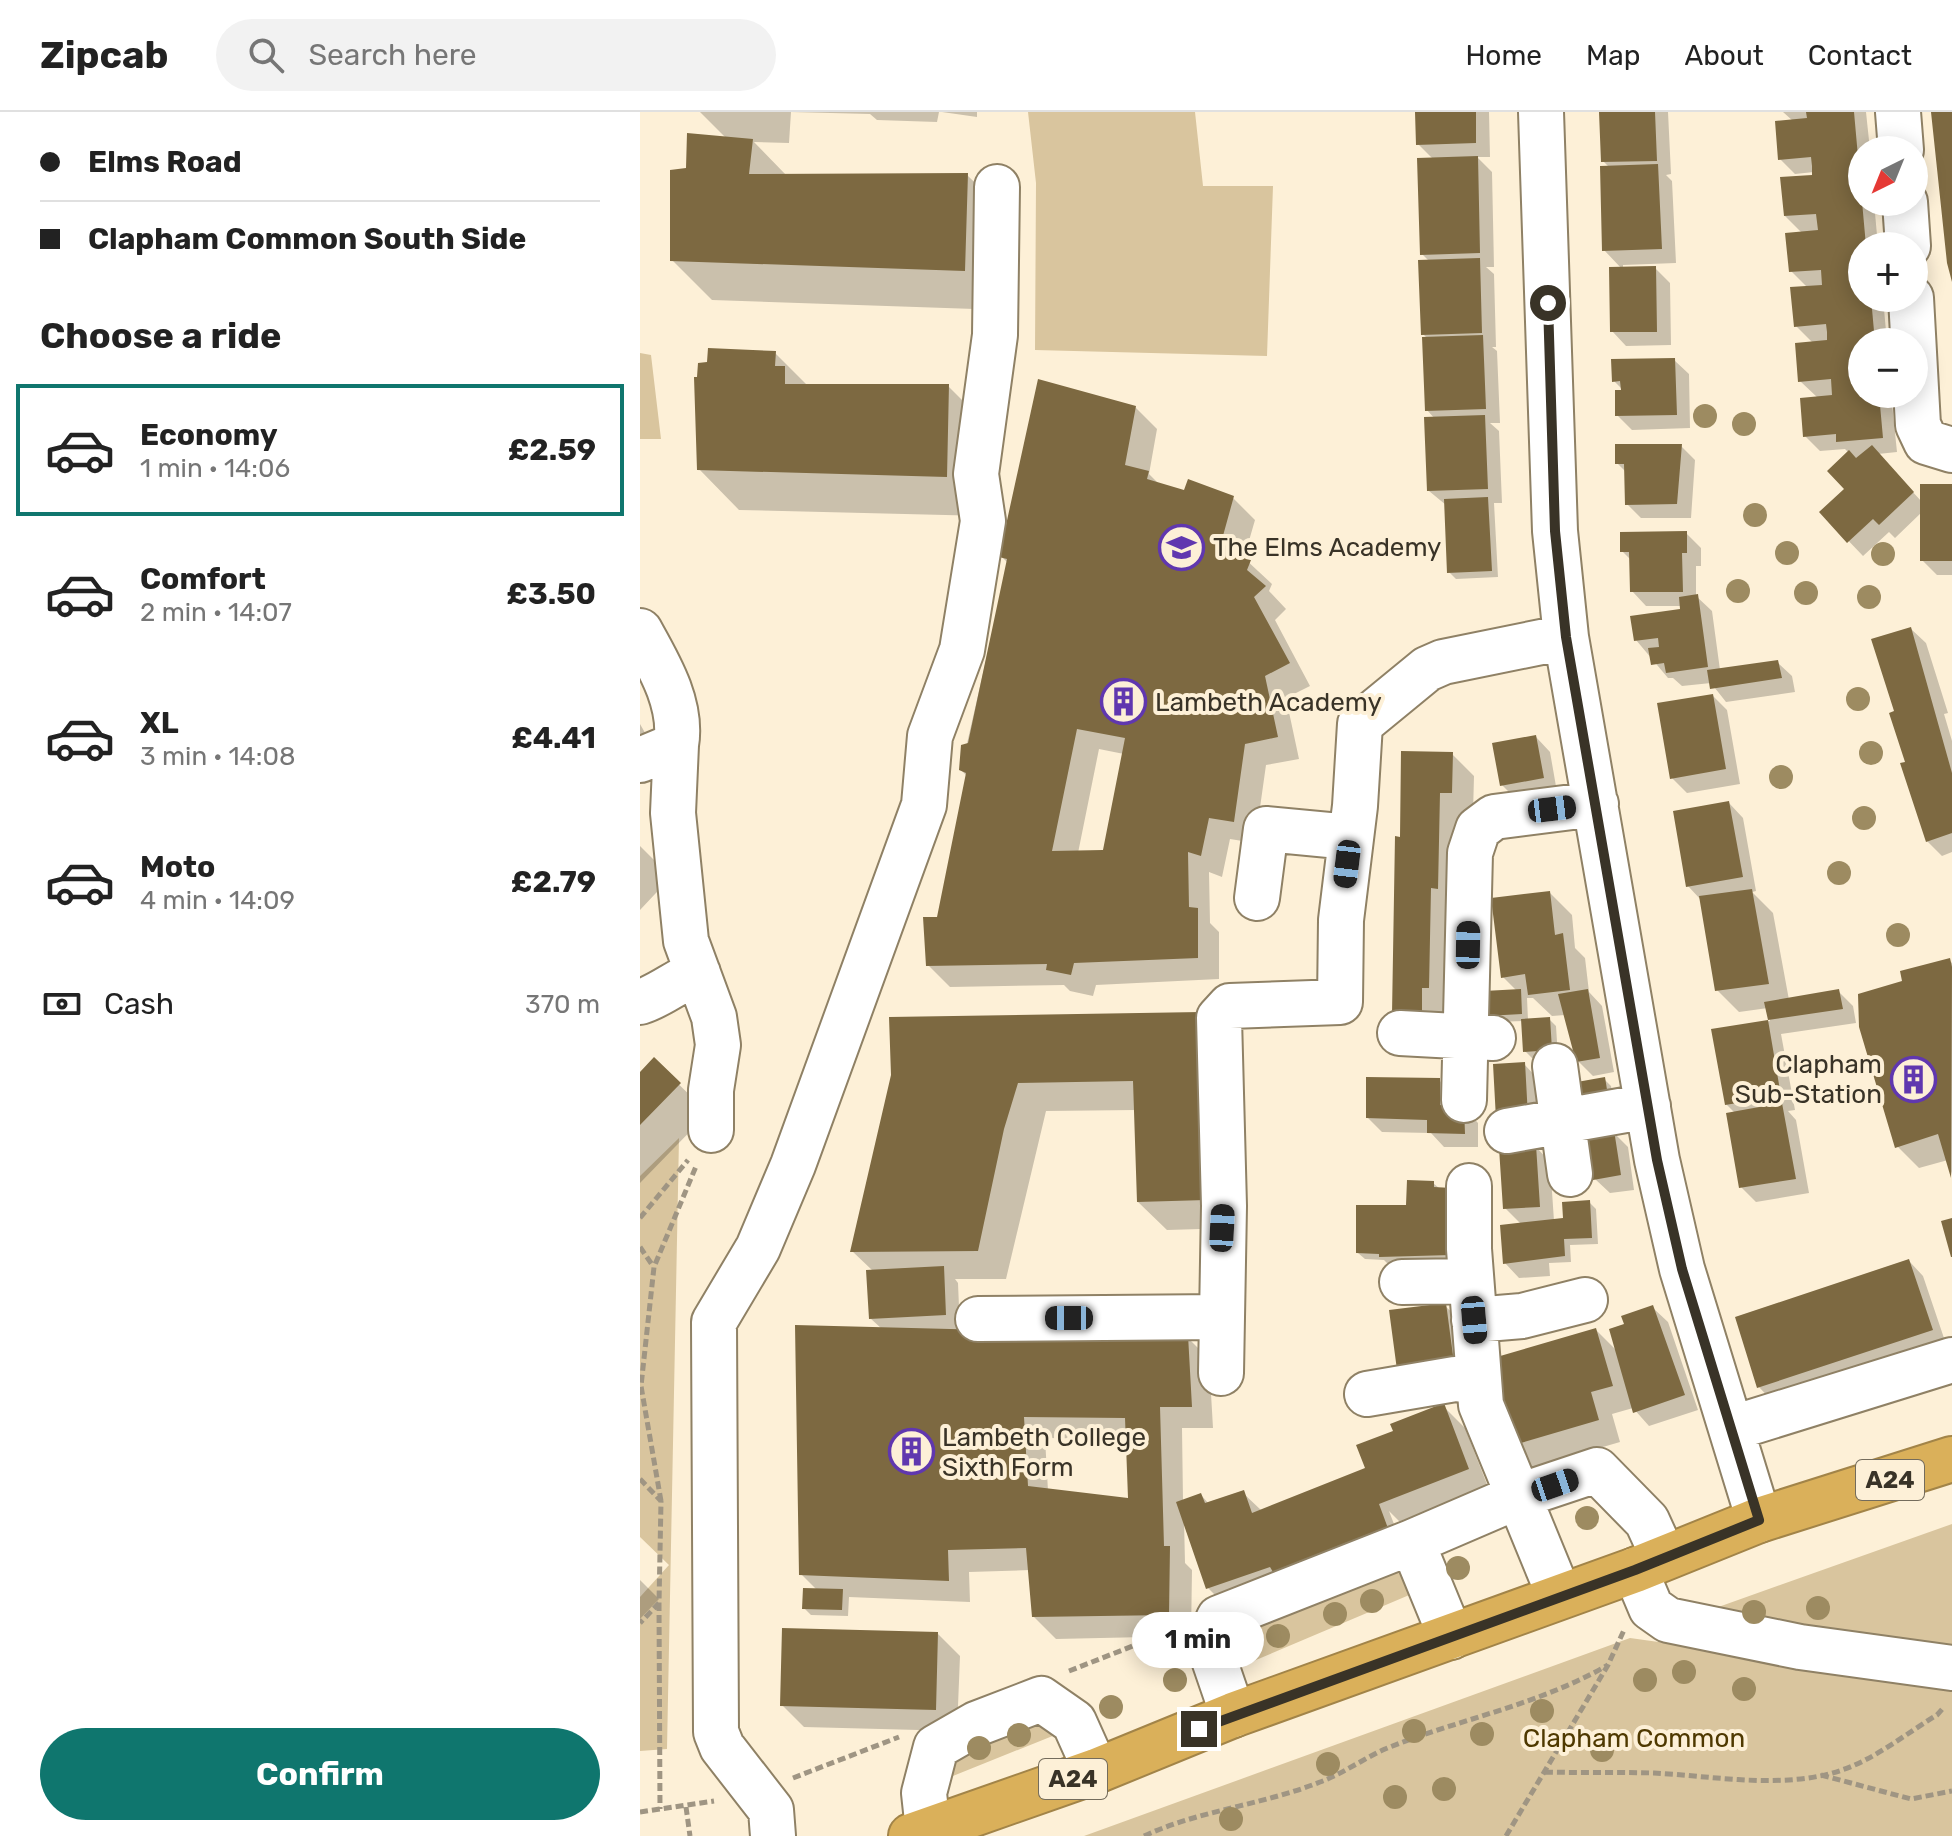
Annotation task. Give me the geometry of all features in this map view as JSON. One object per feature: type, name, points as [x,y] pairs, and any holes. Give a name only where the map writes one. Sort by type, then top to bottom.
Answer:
[{"type":"highway","name":"A24","points":[[920,1833],[1096,1771],[1233,1715],[1451,1637],[1759,1520],[1952,1459]]},
{"type":"street","points":[[1541,112],[1555,531],[1566,637],[1648,1106],[1682,1269],[1759,1520]]},
{"type":"street","points":[[1898,112],[1900,136]]},
{"type":"street","points":[[773,1836],[771,1810],[722,1747],[716,1732],[714,1322],[758,1248],[793,1165],[924,805],[930,736],[962,650],[983,521],[976,474],[995,335],[997,187]]},
{"type":"street","points":[[1912,312],[1918,425],[1926,442],[1952,450]]},
{"type":"street","points":[[640,631],[665,677],[679,726],[658,752],[673,813],[686,941],[714,1017],[718,1045],[711,1090],[711,1130]]},
{"type":"street","points":[[1221,1373],[1224,1206],[1219,1018],[1230,1006],[1340,1002],[1341,920],[1355,806],[1356,741],[1360,724],[1427,669],[1443,662],[1566,637]]},
{"type":"street","points":[[1464,1100],[1480,1038],[1470,853],[1478,829],[1494,817],[1596,804]]},
{"type":"street","points":[[640,813],[676,849]]},
{"type":"street","points":[[1257,898],[1266,829],[1350,837]]},
{"type":"street","points":[[640,1002],[662,995],[675,981],[698,973]]},
{"type":"street","points":[[1400,1033],[1480,1038]]},
{"type":"street","points":[[1555,1066],[1570,1174]]},
{"type":"street","points":[[1507,1131],[1545,1127],[1562,1119],[1648,1106]]},
{"type":"street","points":[[1469,1186],[1481,1405],[1504,1469],[1519,1496],[1559,1595]]},
{"type":"street","points":[[1402,1282],[1522,1316],[1585,1300]]},
{"type":"street","points":[[978,1319],[1221,1317]]},
{"type":"street","points":[[1733,1428],[1952,1360]]},
{"type":"street","points":[[1367,1394],[1455,1379],[1478,1381]]},
{"type":"street","points":[[1233,1715],[1208,1642],[1219,1618],[1519,1496],[1597,1470],[1647,1521],[1651,1608],[1668,1620],[1951,1683]]},
{"type":"street","points":[[1412,1542],[1451,1637]]},
{"type":"street","points":[[920,1833],[926,1777],[936,1747],[976,1724],[1041,1699],[1074,1722],[1096,1771]]},
{"type":"path","points":[[640,1218],[711,1130]]},
{"type":"path","points":[[660,1809],[661,1501],[641,1386],[654,1267],[711,1130]]},
{"type":"path","points":[[640,1247],[654,1267]]},
{"type":"path","points":[[640,1479],[661,1501]]},
{"type":"path","points":[[640,1623],[659,1603]]},
{"type":"path","points":[[1506,1836],[1608,1665],[1624,1629]]},
{"type":"path","points":[[1144,1836],[1319,1783],[1384,1750],[1459,1723],[1500,1713],[1576,1683],[1608,1665]]},
{"type":"path","points":[[1545,1772],[1653,1773],[1768,1781],[1842,1770],[1937,1715],[1951,1683]]},
{"type":"path","points":[[1816,1774],[1911,1799],[1952,1791]]},
{"type":"path","points":[[686,1807],[690,1836]]},
{"type":"green space","points":[[1028,112],[1195,112],[1203,186],[1273,186],[1267,356],[1035,350],[1036,183]]},
{"type":"green space","points":[[640,353],[651,355],[661,439],[640,439]]},
{"type":"green space","points":[[679,1138],[667,1749],[640,1751],[640,1597],[669,1565],[640,1537],[640,1176]]},
{"type":"green space","points":[[1952,1524],[1952,1650],[1710,1610]]},
{"type":"green space","points":[[1402,1566],[1414,1593],[1230,1671],[1227,1622]]},
{"type":"green space","name":"Clapham Common","points":[[1630,1638],[1952,1683],[1952,1836],[1084,1836]]},
{"type":"green space","points":[[1052,1719],[1065,1731],[938,1782],[968,1744]]},
{"type":"building","points":[[1415,112],[1476,112],[1476,143],[1416,145]]},
{"type":"building","points":[[1599,112],[1655,112],[1657,161],[1601,162]]},
{"type":"building","points":[[1806,112],[1854,112],[1856,136],[1848,136],[1848,216],[1863,216],[1865,232],[1848,232],[1848,312],[1872,312],[1874,328],[1848,328],[1848,408],[1880,408],[1883,438],[1836,442],[1836,434],[1803,437],[1800,398],[1832,395],[1831,379],[1798,382],[1795,343],[1827,340],[1827,332],[1826,324],[1794,327],[1790,287],[1822,285],[1821,270],[1789,272],[1785,233],[1818,230],[1816,214],[1784,216],[1780,177],[1812,175],[1812,166],[1811,157],[1778,160],[1775,121],[1807,118]]},
{"type":"building","points":[[1931,112],[1952,112],[1952,282],[1947,263]]},
{"type":"building","points":[[687,133],[753,139],[749,174],[968,173],[965,271],[670,261],[670,170],[686,168]]},
{"type":"building","points":[[1478,156],[1480,253],[1420,255],[1417,158]]},
{"type":"building","points":[[1658,164],[1662,249],[1602,251],[1600,166]]},
{"type":"building","points":[[1480,258],[1482,333],[1421,335],[1418,260]]},
{"type":"building","points":[[1656,266],[1657,332],[1610,332],[1609,267]]},
{"type":"building","points":[[1483,335],[1486,409],[1425,411],[1422,337]]},
{"type":"building","points":[[708,348],[776,351],[775,366],[785,366],[785,384],[949,384],[947,477],[697,470],[694,377],[697,377],[698,363],[707,362]]},
{"type":"building","points":[[1675,358],[1677,415],[1615,416],[1615,390],[1621,390],[1620,381],[1612,382],[1611,359]]},
{"type":"building","name":"Lambeth Academy","points":[[1038,379],[1136,406],[1125,465],[1149,471],[1147,479],[1184,490],[1188,479],[1234,496],[1221,543],[1251,560],[1247,570],[1266,586],[1254,597],[1290,663],[1265,676],[1278,737],[1245,744],[1234,822],[1209,818],[1201,856],[1188,852],[1189,907],[1198,908],[1198,958],[1074,963],[1071,975],[1046,970],[1047,964],[926,966],[923,917],[937,917],[966,773],[959,770],[961,745],[968,743],[1007,559],[999,557]],"holes":[[[1077,729],[1125,738],[1103,850],[1052,851]]]},
{"type":"building","points":[[1485,415],[1488,489],[1427,491],[1424,417]]},
{"type":"building","points":[[1615,444],[1682,444],[1677,504],[1625,505],[1624,464],[1615,464]]},
{"type":"building","points":[[1872,445],[1914,492],[1879,525],[1873,519],[1847,543],[1819,512],[1844,489],[1827,471],[1849,450],[1856,458]]},
{"type":"building","points":[[1920,484],[1952,484],[1952,561],[1920,561]]},
{"type":"building","points":[[1488,497],[1492,571],[1447,573],[1444,499]]},
{"type":"building","points":[[1687,531],[1687,553],[1682,553],[1683,592],[1630,592],[1629,552],[1620,552],[1620,532]]},
{"type":"building","points":[[1698,594],[1708,667],[1666,673],[1664,663],[1651,665],[1648,648],[1659,647],[1658,638],[1634,641],[1630,616],[1680,609],[1679,597]]},
{"type":"building","points":[[1911,627],[1952,773],[1952,833],[1926,842],[1900,763],[1905,762],[1889,713],[1894,711],[1871,639]]},
{"type":"building","points":[[1778,660],[1782,678],[1710,689],[1707,670]]},
{"type":"building","points":[[1713,694],[1726,769],[1670,779],[1657,703]]},
{"type":"building","points":[[1536,735],[1544,778],[1500,786],[1492,743]]},
{"type":"building","points":[[1401,751],[1453,752],[1452,793],[1440,793],[1438,889],[1431,888],[1429,988],[1422,988],[1422,1015],[1392,1014],[1395,836],[1400,837]]},
{"type":"building","points":[[1729,801],[1743,877],[1686,887],[1673,811]]},
{"type":"building","points":[[1752,889],[1769,984],[1715,991],[1699,896]]},
{"type":"building","points":[[1550,891],[1555,935],[1563,933],[1570,990],[1528,995],[1525,974],[1501,978],[1491,898]]},
{"type":"building","name":"Clapham Sub-Station","points":[[1950,958],[1951,1178],[1938,1134],[1895,1148],[1859,1027],[1858,994],[1902,981],[1900,971]]},
{"type":"building","points":[[1521,989],[1522,1014],[1486,1016],[1484,991]]},
{"type":"building","points":[[1588,989],[1600,1058],[1576,1062],[1558,994]]},
{"type":"building","points":[[1839,989],[1843,1009],[1768,1020],[1764,1002]]},
{"type":"building","points":[[1201,1012],[1206,1200],[1137,1202],[1133,1081],[1018,1083],[1004,1129],[978,1251],[850,1252],[891,1075],[889,1017]]},
{"type":"building","points":[[1550,1017],[1552,1050],[1523,1052],[1521,1019]]},
{"type":"building","points":[[1768,1020],[1781,1096],[1725,1105],[1711,1029]]},
{"type":"building","points":[[654,1057],[681,1083],[640,1125],[640,1072]]},
{"type":"building","points":[[1525,1062],[1528,1117],[1496,1119],[1493,1064]]},
{"type":"building","points":[[1366,1077],[1440,1078],[1440,1105],[1464,1106],[1465,1134],[1427,1133],[1427,1120],[1366,1118]]},
{"type":"building","points":[[1605,1077],[1608,1096],[1580,1101],[1577,1082]]},
{"type":"building","points":[[1782,1103],[1796,1179],[1739,1188],[1726,1113]]},
{"type":"building","points":[[1614,1130],[1621,1175],[1593,1180],[1586,1134]]},
{"type":"building","points":[[1536,1145],[1540,1207],[1503,1209],[1499,1148]]},
{"type":"building","points":[[1407,1180],[1434,1181],[1434,1187],[1452,1188],[1451,1255],[1379,1257],[1379,1254],[1356,1253],[1356,1205],[1406,1205]]},
{"type":"building","points":[[1590,1200],[1592,1238],[1564,1239],[1565,1256],[1503,1264],[1500,1225],[1563,1218],[1562,1202]]},
{"type":"building","points":[[1952,1218],[1952,1257],[1951,1257],[1941,1221]]},
{"type":"building","points":[[1909,1259],[1933,1330],[1757,1388],[1735,1317]]},
{"type":"building","points":[[944,1266],[946,1315],[869,1319],[866,1270]]},
{"type":"building","points":[[1446,1303],[1454,1363],[1397,1370],[1389,1310]]},
{"type":"building","points":[[1653,1305],[1685,1395],[1633,1413],[1609,1329],[1624,1324],[1621,1316]]},
{"type":"building","name":"Lambeth College Sixth Form","points":[[795,1325],[1188,1335],[1192,1407],[1160,1407],[1164,1546],[1170,1546],[1169,1615],[1032,1617],[1026,1548],[948,1550],[949,1581],[799,1575]],"holes":[[[1024,1417],[1125,1418],[1128,1498],[1028,1486]]]},
{"type":"building","points":[[1596,1328],[1613,1386],[1591,1392],[1599,1420],[1507,1447],[1483,1361]]},
{"type":"building","points":[[1444,1403],[1469,1469],[1379,1504],[1389,1531],[1273,1572],[1270,1567],[1206,1589],[1176,1502],[1201,1493],[1205,1503],[1244,1490],[1252,1513],[1365,1468],[1356,1445],[1393,1431],[1390,1424]]},
{"type":"building","points":[[803,1588],[843,1589],[842,1610],[802,1609]]},
{"type":"building","points":[[782,1628],[938,1632],[936,1710],[780,1706]]},
{"type":"place","name":"The Elms Academy","points":[[1182,547]]},
{"type":"place","name":"Lambeth Academy","points":[[1124,702]]},
{"type":"place","name":"Clapham Sub-Station","points":[[1913,1079]]},
{"type":"place","name":"Lambeth College Sixth Form","points":[[911,1452]]},
{"type":"route","points":[[1199,1729],[1559,1595],[1635,1570],[1663,1556],[1759,1520],[1682,1269],[1657,1160],[1566,637],[1555,531],[1548,303]]}]
